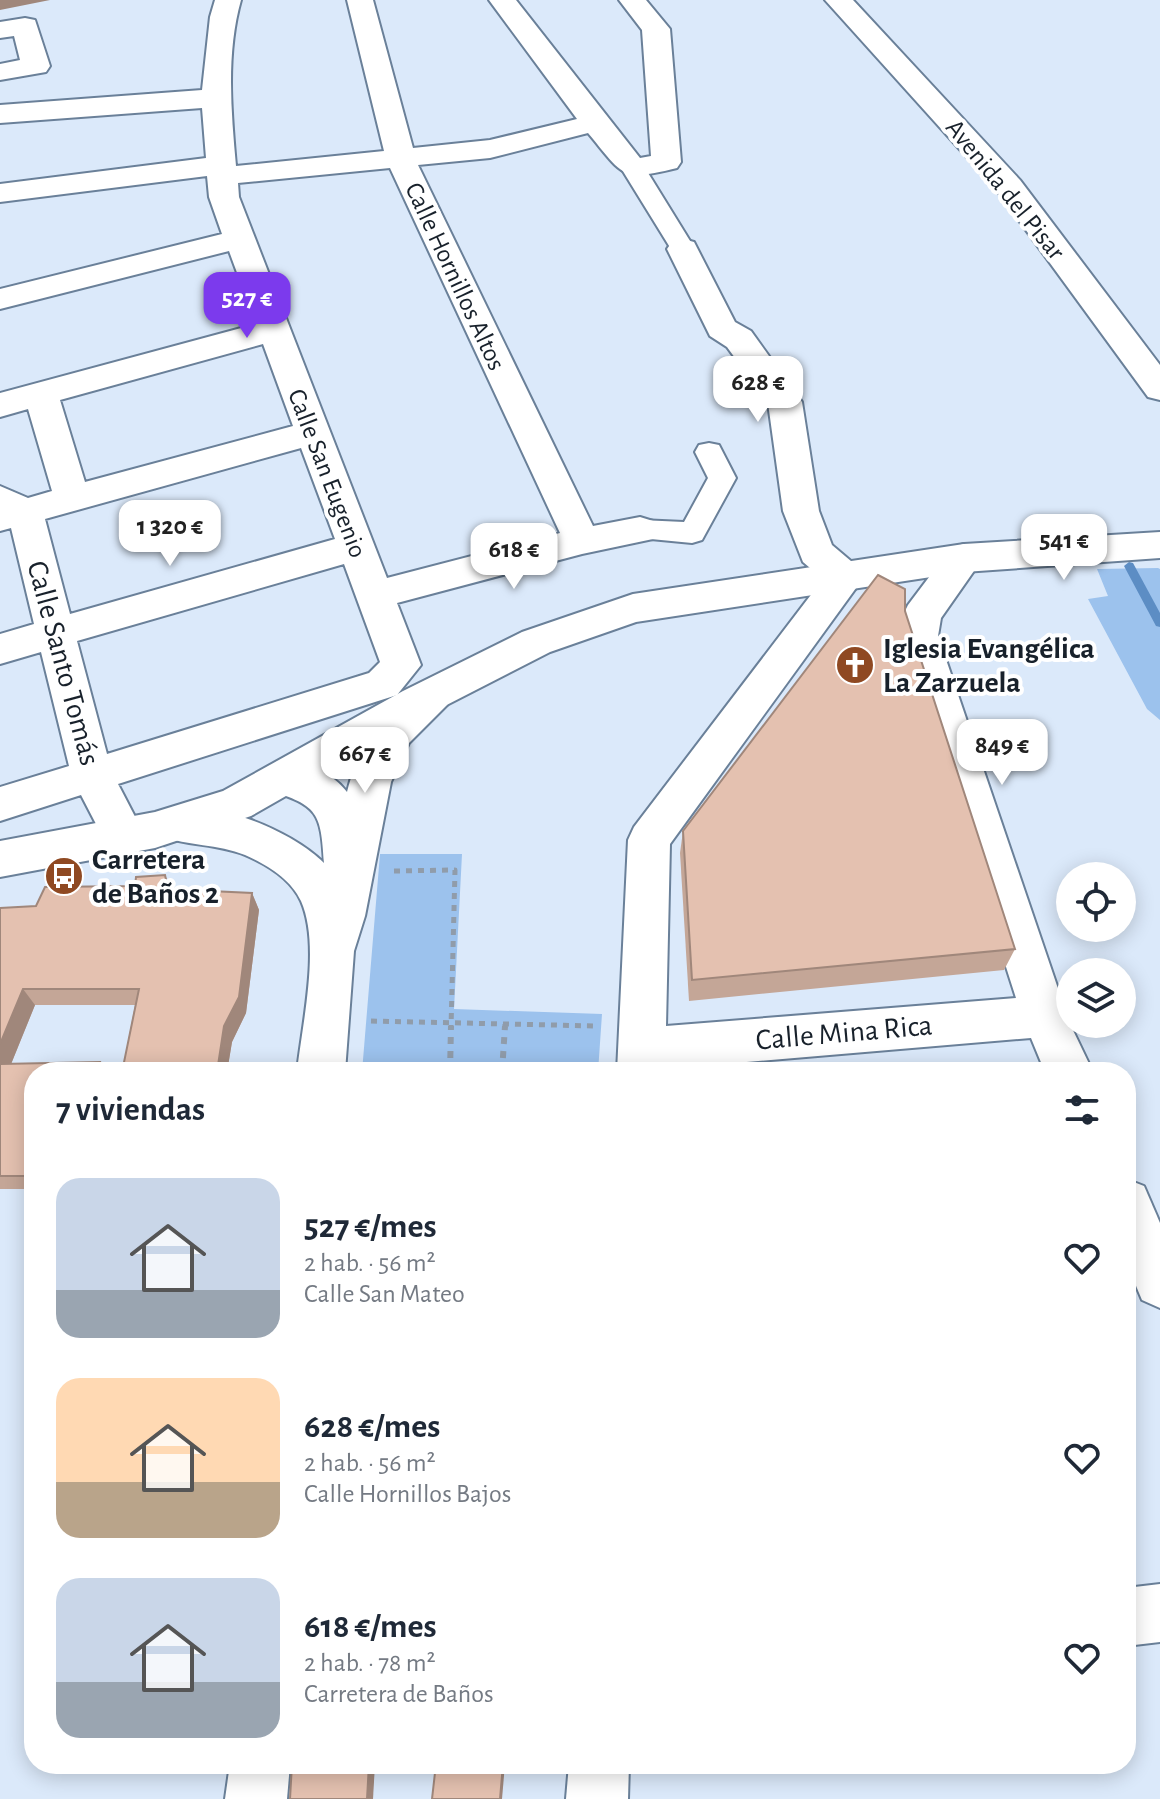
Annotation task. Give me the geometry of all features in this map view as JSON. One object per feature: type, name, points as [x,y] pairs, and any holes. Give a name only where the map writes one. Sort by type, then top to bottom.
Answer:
[{"type":"street","name":"Calle San Eugenio","points":[[92,776],[383,684],[401,665],[224,197],[216,98],[223,17],[228,0]]},
{"type":"street","name":"Calle Hornillos Altos","points":[[360,0],[401,160],[582,541]]},
{"type":"street","points":[[502,0],[633,168],[683,249],[722,329],[739,339],[785,402],[801,511],[816,552],[845,577]]},
{"type":"street","points":[[632,0],[656,29],[666,162],[633,168]]},
{"type":"street","name":"Avenida del Pisar","points":[[838,0],[1009,186],[1160,389]]},
{"type":"street","points":[[0,30],[25,26],[36,66],[0,72]]},
{"type":"street","points":[[0,114],[216,98]]},
{"type":"street","points":[[0,193],[222,170],[401,160],[490,149],[595,123]]},
{"type":"street","points":[[0,299],[240,239]]},
{"type":"street","points":[[0,405],[274,330]]},
{"type":"street","points":[[41,394],[72,499]]},
{"type":"street","points":[[8,510],[72,499],[313,433]]},
{"type":"street","points":[[375,595],[582,541],[640,530],[692,533],[722,478],[709,452]]},
{"type":"street","name":"Calle Santo Tomás","points":[[8,510],[56,633],[92,776],[124,836]]},
{"type":"street","points":[[0,859],[176,824],[236,804],[434,693],[536,642],[633,608],[964,558],[1160,545]]},
{"type":"street","points":[[0,649],[356,547]]},
{"type":"street","points":[[964,558],[922,615],[919,636],[1045,1016],[1065,1062]]},
{"type":"street","points":[[642,1060],[649,840],[845,577]]},
{"type":"street","points":[[332,951],[363,882],[370,782],[385,746],[402,721],[434,693]]},
{"type":"street","points":[[0,804],[92,776]]},
{"type":"street","points":[[275,849],[271,816],[279,780]]},
{"type":"street","points":[[279,780],[309,783],[333,804],[343,837],[363,882]]},
{"type":"street","points":[[176,824],[224,831],[275,849],[295,864],[320,894],[332,951],[322,1062]]},
{"type":"street","name":"Calle Mina Rica","points":[[642,1060],[1045,1016]]},
{"type":"street","points":[[1136,1226],[1160,1280],[1136,1282]]},
{"type":"street","points":[[1136,1616],[1160,1613]]},
{"type":"street","points":[[256,1799],[259,1774]]},
{"type":"street","points":[[597,1799],[598,1774]]},
{"type":"path","points":[[363,882],[455,870],[450,1062]]},
{"type":"path","points":[[366,1021],[602,1026]]},
{"type":"path","points":[[503,1062],[505,1024]]},
{"type":"shaded area","points":[[1158,568],[1160,720],[1147,709],[1088,599],[1108,596],[1097,569]]},
{"type":"shaded area","points":[[380,854],[462,854],[454,1009],[602,1014],[599,1062],[363,1062]]},
{"type":"building","points":[[878,575],[905,589],[905,611],[1015,949],[692,980],[683,831]]},
{"type":"building","points":[[165,875],[168,889],[252,893],[239,997],[224,1026],[219,1062],[124,1062],[139,989],[23,989],[0,1044],[0,908],[36,906],[45,887],[135,886],[136,877]]},
{"type":"building","points":[[0,1064],[24,1064],[24,1176],[0,1176]]},
{"type":"building","points":[[291,1774],[368,1774],[367,1799],[290,1799]]},
{"type":"building","points":[[435,1774],[502,1774],[500,1799],[432,1799]]},
{"type":"waterway","points":[[1129,566],[1160,623]]},
{"type":"place","name":"Iglesia Evangélica La Zarzuela","points":[[855,665]]},
{"type":"place","name":"Carretera de Baños 2","points":[[64,876]]}]
